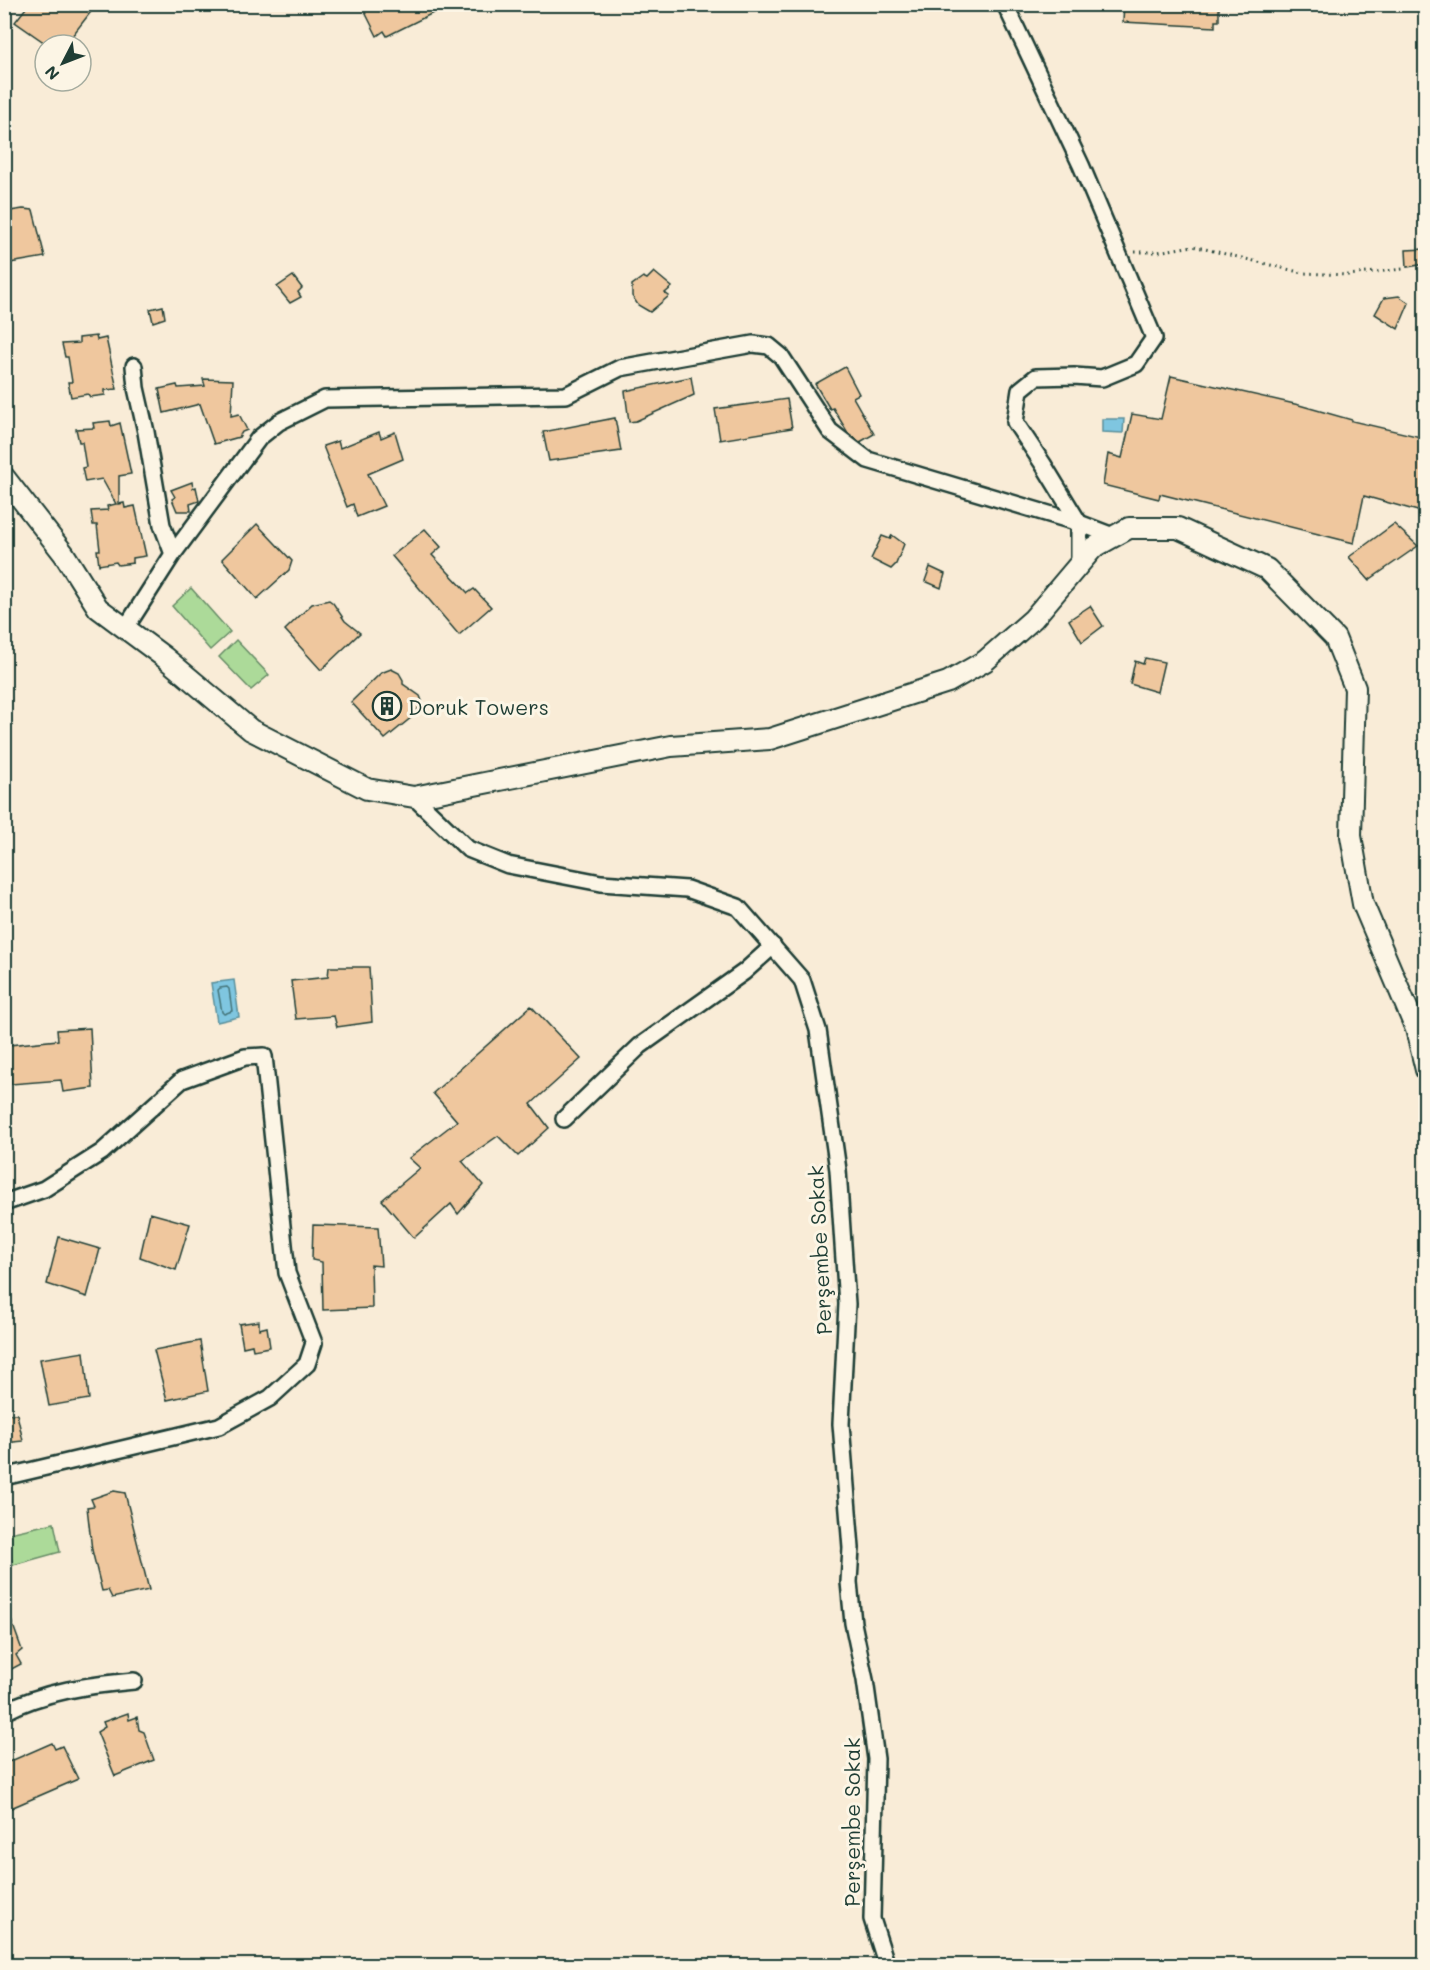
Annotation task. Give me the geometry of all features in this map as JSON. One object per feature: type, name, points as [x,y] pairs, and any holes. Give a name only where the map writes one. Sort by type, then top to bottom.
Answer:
[{"type":"street","points":[[1005,4],[1081,165],[1154,338],[1136,363],[1102,378],[1036,377],[1020,390],[1015,422],[1079,524],[1079,565]]},
{"type":"street","points":[[125,628],[173,554],[259,438],[279,422],[325,399],[566,395],[620,368],[753,344],[769,346],[781,356],[830,431],[868,460],[1113,536]]},
{"type":"street","points":[[134,366],[136,388],[162,525],[173,554]]},
{"type":"street","points":[[4,477],[64,554],[98,608],[164,657],[250,730],[367,789],[414,797],[671,746],[770,740],[948,682],[985,660],[1033,619],[1093,548],[1129,528],[1178,528],[1267,569],[1335,638],[1354,688],[1351,836],[1363,904],[1416,1029],[1425,1070]]},
{"type":"street","name":"Perşembe Sokak","points":[[414,797],[468,849],[508,865],[601,883],[687,889],[738,907],[802,980],[818,1030],[838,1170],[847,1304],[841,1424],[851,1548],[849,1582],[853,1623],[865,1680],[876,1759],[872,1919],[887,1965]]},
{"type":"street","points":[[564,1119],[640,1046],[744,972],[773,946]]},
{"type":"street","points":[[4,1203],[44,1189],[102,1152],[182,1080],[245,1058],[264,1056],[287,1274],[314,1343],[307,1364],[270,1398],[219,1426],[4,1477]]},
{"type":"street","points":[[4,1712],[19,1704],[56,1693],[96,1684],[134,1681]]},
{"type":"path","points":[[1116,248],[1134,252],[1158,252],[1193,246],[1303,273],[1348,275],[1403,269]]},
{"type":"green space","points":[[191,588],[230,632],[210,650],[172,606]]},
{"type":"green space","points":[[236,640],[269,675],[251,690],[219,657]]},
{"type":"green space","points":[[54,1523],[60,1552],[13,1565],[5,1534]]},
{"type":"water","points":[[1102,419],[1124,419],[1123,433],[1102,432]]},
{"type":"water","points":[[234,980],[239,1017],[217,1022],[211,983]]},
{"type":"building","points":[[29,4],[97,4],[74,33],[33,35],[15,22]]},
{"type":"building","points":[[361,4],[451,4],[387,36],[384,31],[377,36]]},
{"type":"building","points":[[1124,4],[1219,4],[1219,21],[1215,21],[1215,27],[1123,22]]},
{"type":"building","points":[[33,210],[45,257],[4,264],[4,212]]},
{"type":"building","points":[[1425,249],[1425,264],[1407,267],[1406,250]]},
{"type":"building","points":[[654,272],[672,287],[665,293],[669,296],[650,312],[638,305],[632,296],[632,285],[643,277],[647,279]]},
{"type":"building","points":[[293,276],[302,288],[298,292],[301,297],[290,303],[277,287]]},
{"type":"building","points":[[1399,296],[1409,303],[1398,329],[1375,314],[1384,298]]},
{"type":"building","points":[[163,306],[165,318],[153,322],[150,309]]},
{"type":"building","points":[[96,336],[97,340],[106,338],[117,389],[105,390],[105,395],[90,397],[88,394],[71,397],[68,382],[72,382],[68,357],[65,357],[62,344],[79,343],[79,338]]},
{"type":"building","points":[[845,367],[859,394],[853,397],[874,434],[860,442],[848,433],[815,384]]},
{"type":"building","points":[[1171,376],[1299,405],[1352,421],[1425,438],[1425,513],[1364,496],[1354,543],[1160,494],[1159,499],[1103,485],[1108,454],[1122,458],[1132,414],[1161,419]]},
{"type":"building","points":[[691,377],[694,395],[629,422],[625,391]]},
{"type":"building","points":[[203,379],[233,380],[231,416],[239,414],[247,430],[239,437],[214,444],[200,404],[164,413],[159,389],[177,385],[178,388],[205,386]]},
{"type":"building","points":[[787,399],[792,428],[720,440],[715,409]]},
{"type":"building","points":[[615,418],[621,451],[549,461],[543,432]]},
{"type":"building","points":[[110,421],[111,426],[120,423],[131,474],[119,476],[119,504],[124,503],[125,508],[135,506],[146,556],[133,558],[133,563],[118,565],[116,562],[99,565],[97,525],[93,525],[91,511],[108,510],[107,506],[116,504],[102,479],[85,482],[82,468],[86,467],[82,442],[79,442],[76,429],[94,428],[93,423]]},
{"type":"building","points":[[379,432],[381,438],[395,432],[403,459],[368,474],[384,506],[357,517],[353,504],[347,507],[323,446],[338,441],[340,448]]},
{"type":"building","points":[[192,482],[193,488],[196,487],[199,501],[190,504],[191,511],[177,511],[172,499],[175,497],[171,490]]},
{"type":"building","points":[[257,524],[292,561],[289,570],[257,599],[222,559]]},
{"type":"building","points":[[1394,524],[1418,546],[1369,580],[1349,557]]},
{"type":"building","points":[[425,529],[441,547],[432,555],[468,593],[474,589],[491,607],[459,635],[392,556]]},
{"type":"building","points":[[892,535],[904,544],[896,564],[891,569],[871,559],[882,536],[890,539]]},
{"type":"building","points":[[930,567],[945,574],[941,588],[925,581]]},
{"type":"building","points":[[329,600],[345,621],[360,633],[321,670],[285,630],[312,604]]},
{"type":"building","points":[[1090,606],[1103,626],[1082,642],[1069,620]]},
{"type":"building","points":[[1145,658],[1164,662],[1157,692],[1130,684],[1135,661],[1143,664]]},
{"type":"building","name":"Doruk Towers","points":[[391,669],[399,673],[403,684],[420,696],[422,701],[418,712],[385,739],[351,702],[381,673]]},
{"type":"building","points":[[329,967],[369,967],[372,1022],[337,1027],[334,1016],[296,1019],[291,981],[328,977]]},
{"type":"building","points":[[531,1006],[581,1059],[531,1104],[549,1128],[518,1156],[498,1136],[462,1161],[483,1185],[458,1214],[451,1204],[414,1238],[382,1200],[420,1168],[409,1158],[457,1121],[433,1093]]},
{"type":"building","points":[[90,1028],[93,1088],[63,1092],[61,1080],[11,1084],[9,1045],[58,1040],[57,1030]]},
{"type":"building","points":[[150,1213],[190,1224],[176,1270],[140,1257]]},
{"type":"building","points":[[313,1225],[378,1227],[381,1266],[371,1265],[372,1308],[323,1310],[322,1262],[312,1260]]},
{"type":"building","points":[[59,1237],[100,1249],[87,1297],[47,1284]]},
{"type":"building","points":[[259,1321],[259,1329],[267,1327],[270,1347],[253,1350],[252,1345],[243,1347],[239,1324]]},
{"type":"building","points":[[200,1341],[208,1391],[167,1400],[154,1350]]},
{"type":"building","points":[[84,1352],[89,1399],[49,1406],[40,1359]]},
{"type":"building","points":[[4,1414],[17,1414],[23,1441],[4,1443]]},
{"type":"building","points":[[114,1491],[125,1493],[149,1590],[112,1598],[108,1590],[102,1591],[92,1550],[87,1507],[94,1506],[91,1499]]},
{"type":"building","points":[[4,1606],[6,1606],[22,1650],[16,1655],[21,1664],[4,1673]]},
{"type":"building","points":[[128,1713],[129,1720],[137,1717],[139,1730],[144,1732],[154,1760],[115,1776],[97,1732],[105,1727],[103,1722]]},
{"type":"building","points":[[52,1743],[55,1749],[62,1746],[78,1779],[4,1811],[4,1764]]},
{"type":"place","name":"Doruk Towers","points":[[387,706]]}]
